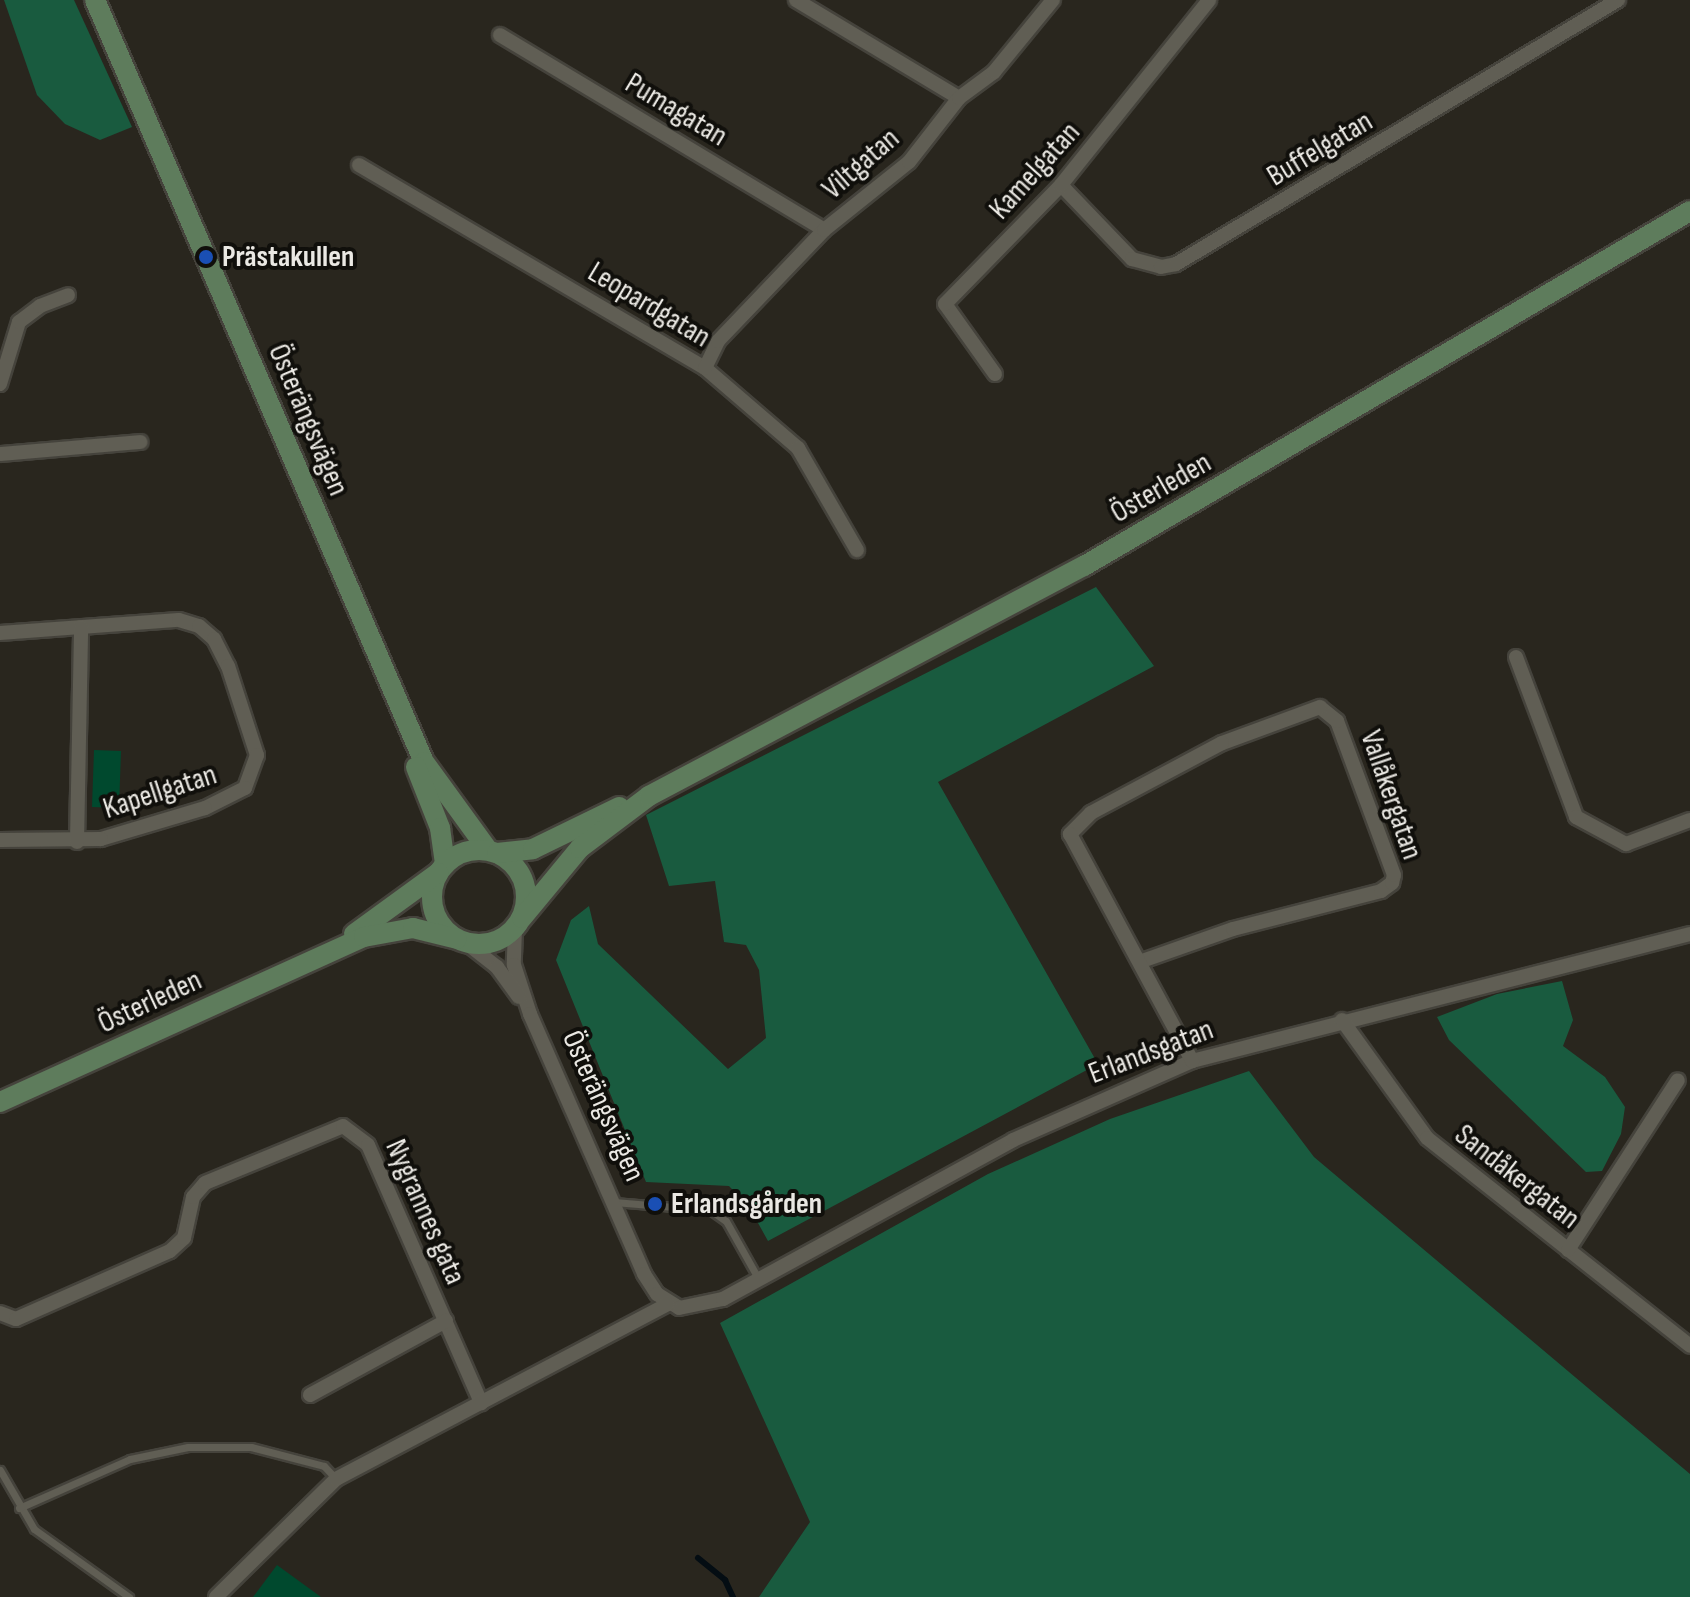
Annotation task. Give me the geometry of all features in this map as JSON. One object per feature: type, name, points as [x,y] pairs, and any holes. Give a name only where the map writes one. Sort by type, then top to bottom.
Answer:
[{"type":"main road","name":"Österängsvägen","points":[[83,0],[416,765],[440,828],[442,868]]},
{"type":"main road","name":"Österängsvägen","points":[[95,0],[424,762],[492,852]]},
{"type":"main road","name":"Österleden","points":[[323,953],[461,853],[533,849],[649,796],[1111,551],[1690,211]]},
{"type":"main road","name":"Österleden","points":[[0,1102],[323,953],[401,929],[425,929],[461,941],[489,944],[518,923],[580,848],[649,796]]},
{"type":"main road","points":[[492,852],[512,863],[525,885],[518,923]]},
{"type":"main road","points":[[442,868],[432,890],[434,913],[461,941]]},
{"type":"street","points":[[796,0],[959,98]]},
{"type":"street","name":"Viltgatan","points":[[705,368],[718,341],[824,230],[909,162],[959,98],[994,72],[1053,0]]},
{"type":"street","name":"Kamelgatan","points":[[995,374],[945,304],[1061,185],[1209,0]]},
{"type":"street","name":"Buffelgatan","points":[[1061,185],[1132,259],[1161,267],[1176,264],[1618,0]]},
{"type":"street","name":"Pumagatan","points":[[500,35],[824,230]]},
{"type":"street","name":"Leopardgatan","points":[[359,165],[705,368],[798,448],[857,550]]},
{"type":"street","points":[[0,384],[19,322],[40,306],[68,295]]},
{"type":"street","points":[[0,454],[140,442]]},
{"type":"street","name":"Kapellgatan","points":[[0,633],[179,620],[207,631],[228,666],[257,755],[252,779],[238,794],[101,839],[77,842],[0,840]]},
{"type":"street","name":"Kapellgatan","points":[[77,842],[81,627]]},
{"type":"street","points":[[1516,657],[1576,817],[1626,844],[1690,820]]},
{"type":"street","name":"Vallåkergatan","points":[[1142,961],[1233,929],[1381,891],[1392,883],[1394,875],[1337,721],[1320,707],[1222,743],[1091,813],[1070,834],[1142,961],[1192,1061]]},
{"type":"street","name":"Österängsvägen","points":[[518,923],[514,965],[530,1014],[644,1274],[668,1304]]},
{"type":"street","name":"Erlandsgatan","points":[[668,1304],[696,1308],[758,1278],[1013,1140],[1192,1061],[1342,1020],[1690,934]]},
{"type":"street","name":"Österängsvägen","points":[[461,941],[497,967],[530,1014]]},
{"type":"street","name":"Sandåkergatan","points":[[1342,1020],[1427,1138],[1690,1346]]},
{"type":"street","points":[[1568,1250],[1678,1080]]},
{"type":"street","name":"Nygrannes gata","points":[[0,1313],[16,1319],[170,1251],[184,1238],[193,1197],[205,1183],[343,1126],[368,1145],[481,1403]]},
{"type":"street","points":[[216,1597],[336,1479],[668,1304]]},
{"type":"street","name":"Nygrannes gata","points":[[310,1395],[446,1321]]},
{"type":"lane","points":[[613,1202],[710,1210],[726,1221],[758,1278]]},
{"type":"lane","points":[[19,1508],[130,1459],[188,1447],[251,1447],[324,1466],[336,1479]]},
{"type":"lane","points":[[0,1470],[19,1508],[34,1529],[129,1597]]},
{"type":"green space","points":[[4,0],[74,0],[132,127],[100,140],[65,124],[37,95]]},
{"type":"green space","points":[[1096,587],[1154,666],[938,782],[1098,1064],[768,1241],[749,1207],[729,1186],[646,1182],[556,960],[571,920],[589,906],[598,944],[728,1069],[766,1038],[759,970],[746,945],[724,942],[715,881],[669,886],[646,815]]},
{"type":"green space","points":[[94,750],[121,751],[119,808],[92,807]]},
{"type":"green space","points":[[1562,981],[1573,1020],[1563,1046],[1605,1077],[1625,1107],[1621,1134],[1602,1171],[1586,1172],[1449,1040],[1437,1017],[1497,994]]},
{"type":"green space","points":[[1249,1071],[1314,1157],[1690,1474],[1690,1597],[759,1597],[810,1522],[720,1323],[988,1174],[1110,1119]]},
{"type":"green space","points":[[277,1565],[321,1597],[253,1597]]},
{"type":"waterway","points":[[698,1558],[725,1580],[733,1597]]},
{"type":"place","name":"Prästakullen","points":[[206,257]]},
{"type":"place","name":"Erlandsgården","points":[[655,1204]]}]
